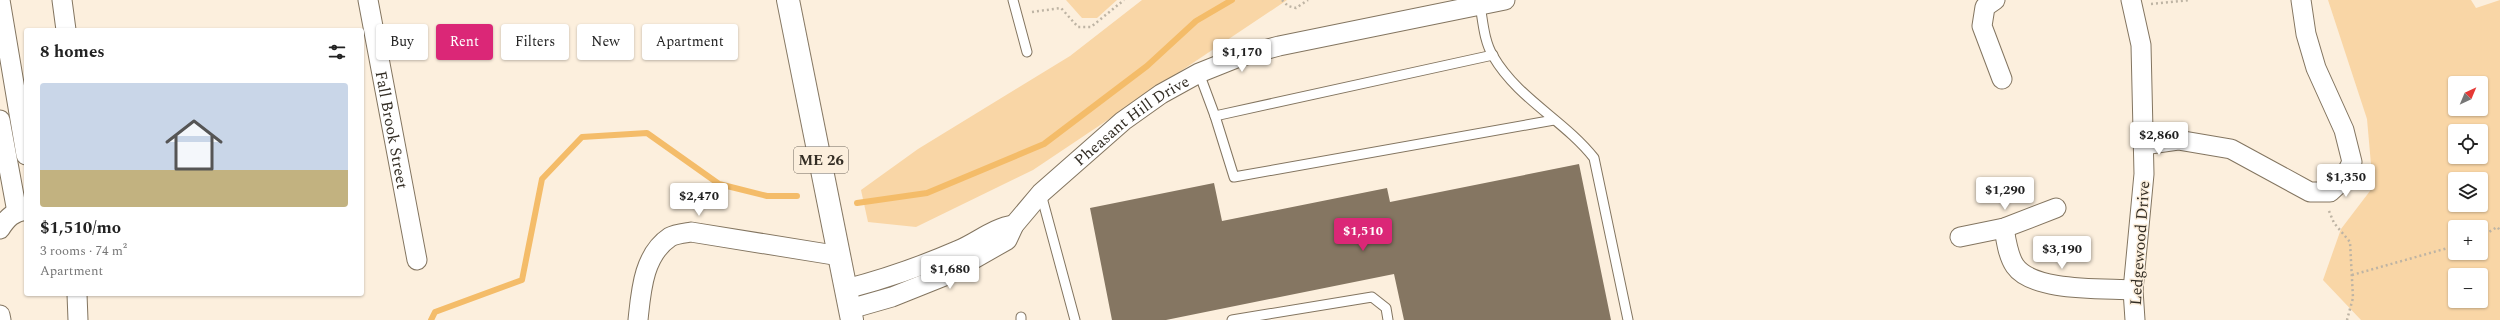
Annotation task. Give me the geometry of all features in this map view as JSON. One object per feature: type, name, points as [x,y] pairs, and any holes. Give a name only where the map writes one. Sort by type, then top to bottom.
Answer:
[{"type":"main road","name":"ME 26","points":[[788,0],[849,306]]},
{"type":"street","points":[[0,0],[24,143]]},
{"type":"street","points":[[62,0],[66,28]]},
{"type":"street","name":"Fall Brook Street","points":[[368,0],[417,260]]},
{"type":"street","name":"Pheasant Hill Drive","points":[[849,306],[892,297],[963,267],[1008,240],[1014,225],[1041,193],[1123,121],[1161,94],[1199,73],[1239,57],[1279,46],[1505,0]]},
{"type":"street","points":[[1995,0],[1985,8],[1982,26],[2002,78]]},
{"type":"street","points":[[2143,145],[2178,140],[2231,149],[2310,192],[2330,192],[2343,180],[2352,162],[2344,130],[2316,68],[2301,0]]},
{"type":"street","name":"Ledgewood Drive","points":[[2135,320],[2132,290],[2144,174],[2139,2]]},
{"type":"street","points":[[0,120],[22,211],[7,219],[0,229]]},
{"type":"street","points":[[1960,237],[2004,228],[2056,208]]},
{"type":"street","points":[[2004,228],[2015,267],[2031,278],[2047,284],[2132,290]]},
{"type":"street","points":[[638,320],[642,286],[653,254],[670,237],[691,232],[840,256]]},
{"type":"street","points":[[77,296],[78,320]]},
{"type":"street","points":[[0,315],[1,320]]},
{"type":"lane","points":[[1013,0],[1027,52]]},
{"type":"lane","points":[[1480,5],[1484,30],[1492,55],[1515,85],[1554,120],[1580,140],[1594,158],[1628,320]]},
{"type":"lane","points":[[1215,116],[1492,55]]},
{"type":"lane","points":[[1199,73],[1215,116],[1234,177],[1554,120]]},
{"type":"lane","points":[[1041,193],[1075,320]]},
{"type":"lane","points":[[1232,320],[1372,297],[1386,308],[1388,320]]},
{"type":"path","points":[[1032,12],[1060,8],[1078,27],[1091,28],[1124,0]]},
{"type":"path","points":[[1283,2],[1296,8],[1308,0]]},
{"type":"path","points":[[2139,2],[2190,0]]},
{"type":"path","points":[[2322,192],[2334,223],[2350,242],[2353,298],[2347,320]]},
{"type":"path","points":[[2488,233],[2497,228],[2500,230]]},
{"type":"path","points":[[2352,275],[2448,248]]},
{"type":"shaded area","points":[[1066,0],[1117,0],[1097,18],[1082,18]]},
{"type":"shaded area","points":[[1142,0],[1287,0],[1033,170],[916,227],[868,222],[861,190],[918,149],[1070,56]]},
{"type":"shaded area","points":[[2328,0],[2471,0],[2476,8],[2500,0],[2500,320],[2361,320],[2323,280],[2341,229],[2373,187],[2367,119]]},
{"type":"building","points":[[1579,164],[1611,320],[1404,320],[1394,274],[1166,320],[1112,320],[1090,208],[1214,183],[1222,221],[1387,188],[1390,202]]},
{"type":"waterway","points":[[857,203],[927,193],[1044,144],[1147,66],[1196,21],[1232,0]]},
{"type":"waterway","points":[[431,320],[435,312],[522,280],[542,179],[582,137],[647,133],[719,184],[767,196],[797,196]]}]
